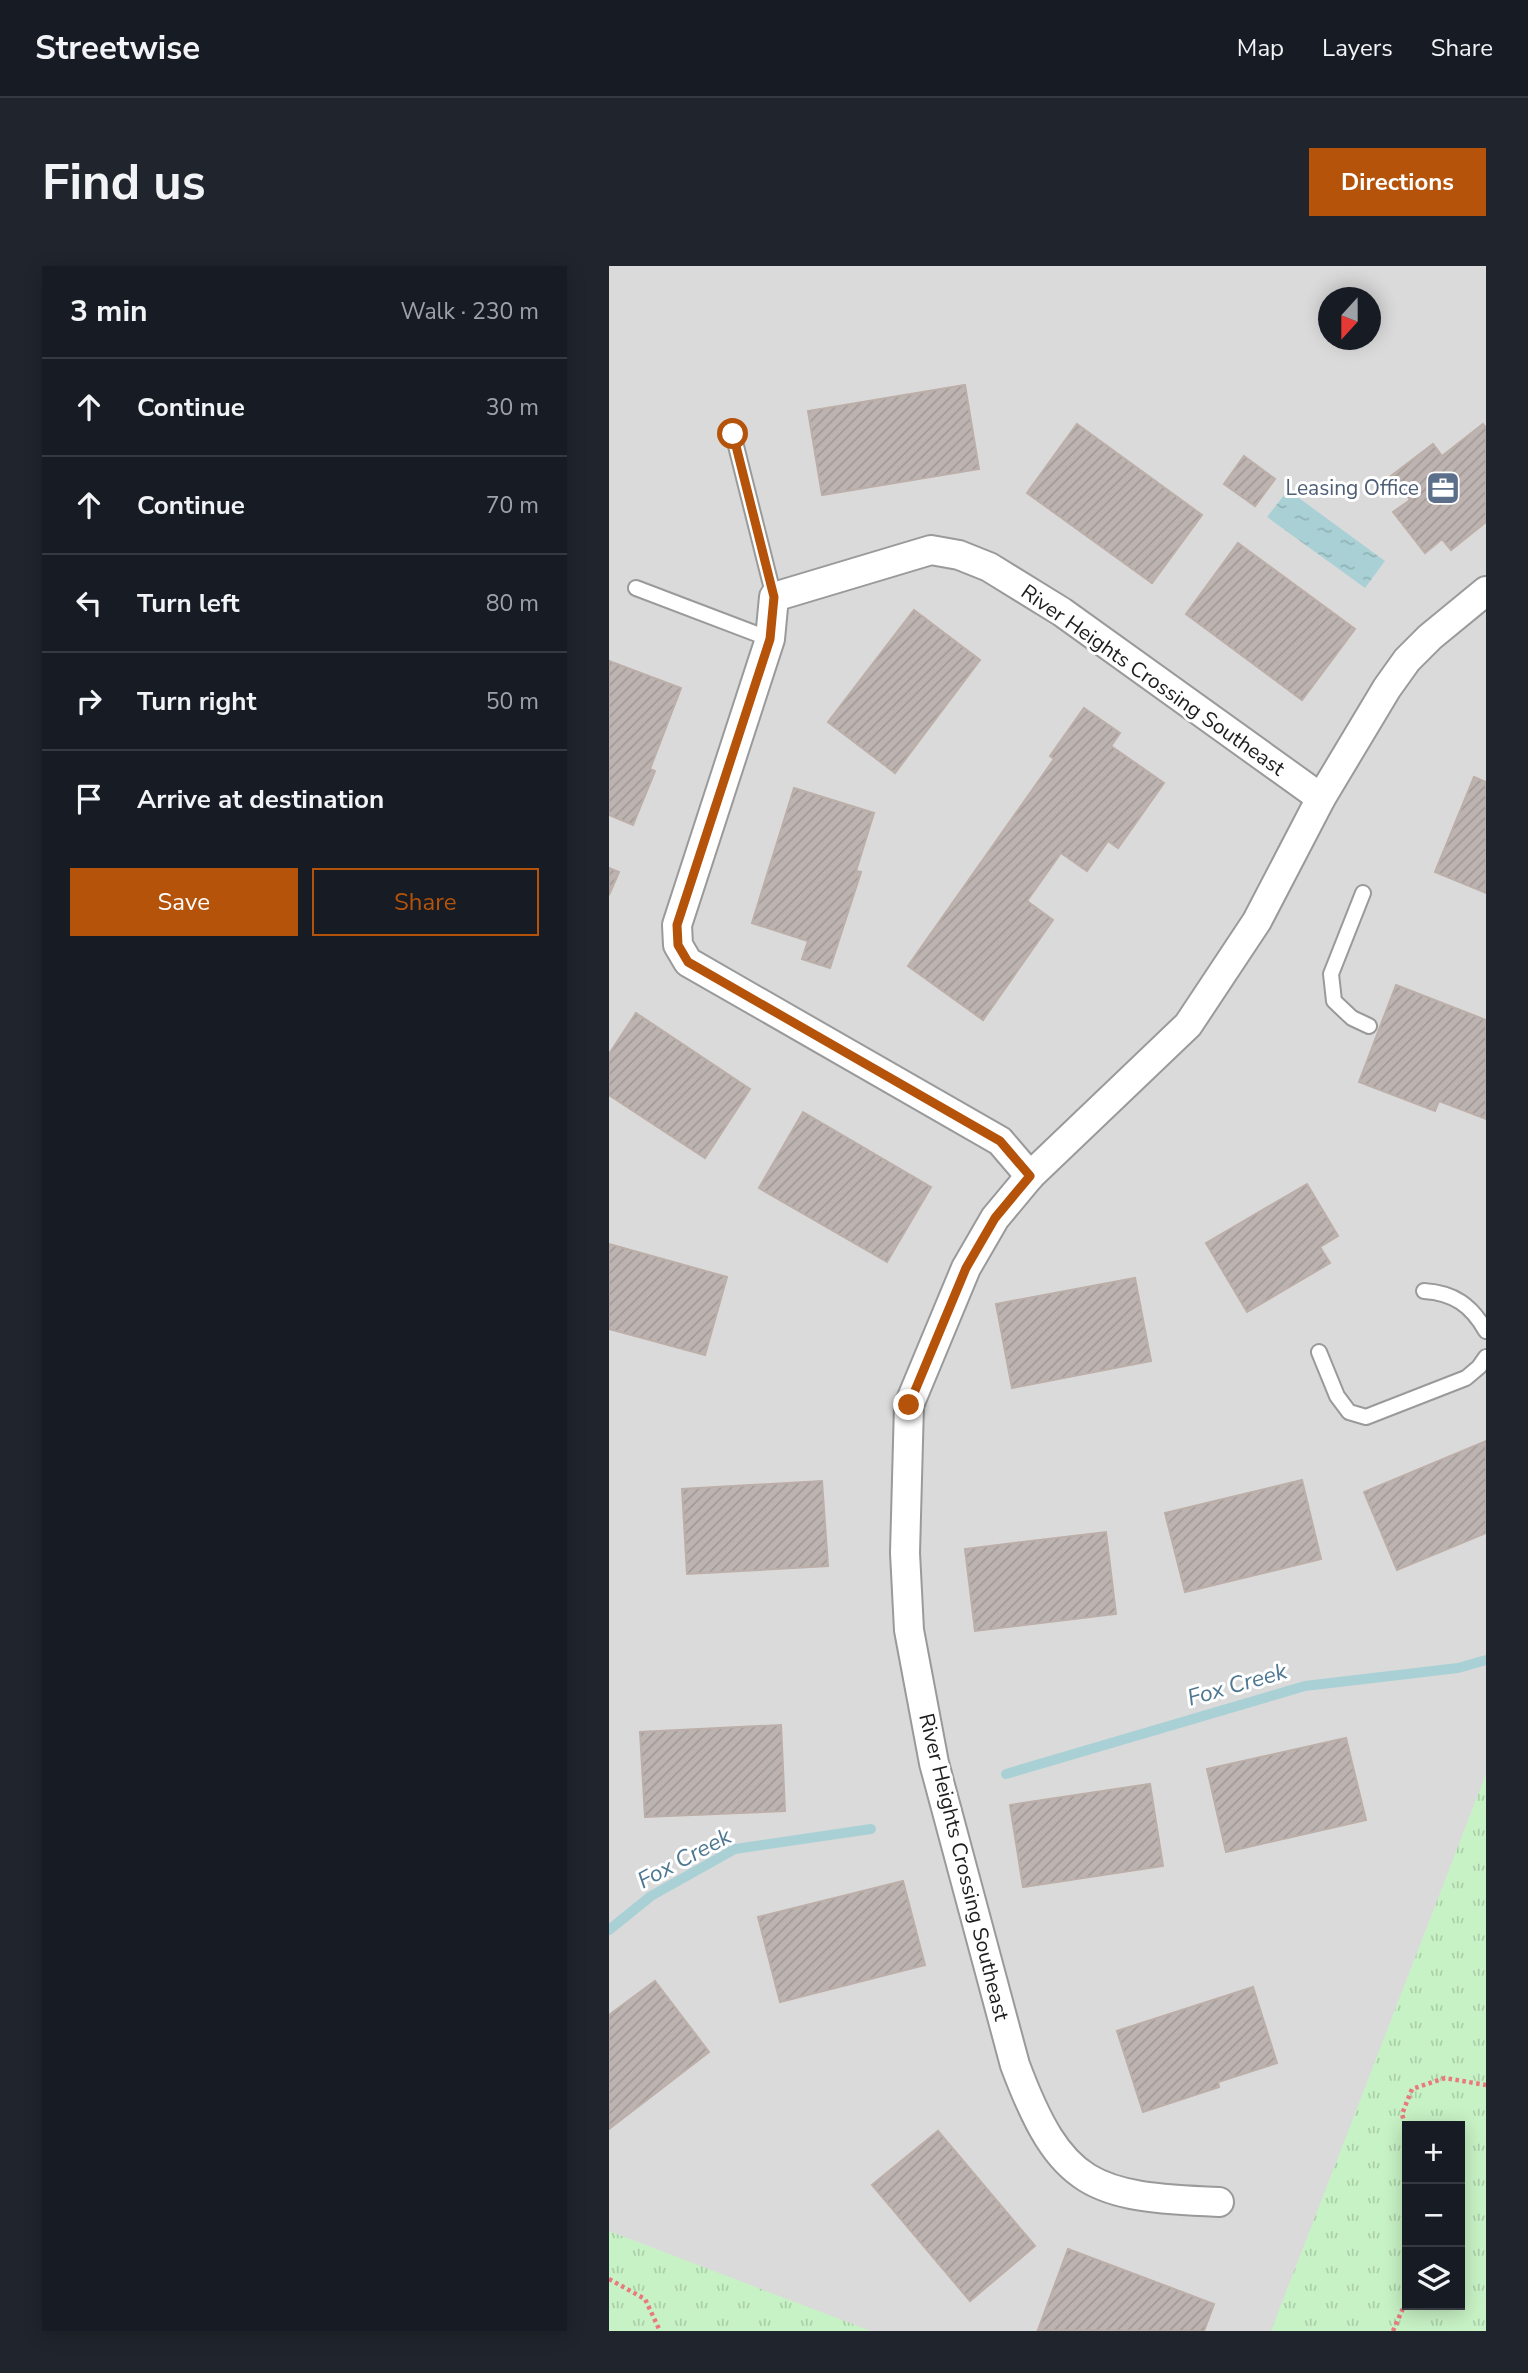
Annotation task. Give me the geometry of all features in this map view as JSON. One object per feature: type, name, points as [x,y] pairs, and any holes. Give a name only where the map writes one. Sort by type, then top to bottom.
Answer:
[{"type":"street","name":"River Heights Crossing Southeast","points":[[774,597],[931,550],[959,555],[989,567],[1062,612],[1321,797]]},
{"type":"street","name":"River Heights Crossing Southeast","points":[[1219,2202],[1146,2199],[1100,2187],[1069,2166],[1046,2134],[1015,2065],[934,1763],[909,1630],[905,1553],[909,1405],[966,1268],[995,1218],[1030,1176],[1188,1025],[1257,921],[1321,797],[1408,660],[1450,618],[1486,592]]},
{"type":"street","points":[[774,597],[770,639],[677,925],[678,945],[688,962],[1000,1141],[1030,1176]]},
{"type":"lane","points":[[733,434],[774,597]]},
{"type":"lane","points":[[636,588],[770,639]]},
{"type":"lane","points":[[1363,892],[1331,974],[1334,1001],[1352,1018],[1369,1026]]},
{"type":"lane","points":[[1424,1292],[1445,1293],[1464,1303],[1486,1331]]},
{"type":"lane","points":[[1319,1352],[1337,1396],[1349,1412],[1366,1417],[1466,1378],[1486,1357]]},
{"type":"path","points":[[1404,2121],[1402,2114],[1412,2089],[1445,2078],[1486,2085]]},
{"type":"path","points":[[609,2280],[645,2300],[660,2331]]},
{"type":"path","points":[[1393,2331],[1402,2310]]},
{"type":"shaded area","points":[[609,266],[1486,266],[1486,1797],[1279,2331],[848,2331],[609,2236]]},
{"type":"green space","points":[[1486,1774],[1486,2331],[1271,2331]]},
{"type":"green space","points":[[609,2231],[871,2331],[609,2331]]},
{"type":"water","points":[[1288,490],[1385,561],[1365,588],[1267,517]]},
{"type":"building","points":[[965,385],[979,469],[822,495],[808,411]]},
{"type":"building","points":[[1077,424],[1202,515],[1152,583],[1027,493]]},
{"type":"building","name":"Leasing Office","points":[[1483,424],[1486,428],[1486,522],[1451,550],[1442,539],[1425,553],[1393,512],[1410,500],[1391,476],[1433,444],[1442,456]]},
{"type":"building","points":[[1244,456],[1275,479],[1255,506],[1224,484]]},
{"type":"building","points":[[1238,543],[1355,629],[1302,700],[1186,614]]},
{"type":"building","points":[[914,610],[980,660],[895,773],[828,722]]},
{"type":"building","points":[[609,661],[681,688],[650,769],[655,771],[633,825],[609,815]]},
{"type":"building","points":[[1084,708],[1120,733],[1111,746],[1164,783],[1118,848],[1108,841],[1087,871],[1061,853],[1027,901],[1053,920],[983,1020],[908,966],[1054,759],[1050,756]]},
{"type":"building","points":[[1474,777],[1486,782],[1486,893],[1435,872]]},
{"type":"building","points":[[794,788],[874,813],[856,871],[861,872],[830,968],[802,959],[808,941],[752,923]]},
{"type":"building","points":[[609,868],[619,872],[609,895]]},
{"type":"building","points":[[1396,985],[1486,1020],[1486,1119],[1439,1101],[1435,1111],[1359,1082]]},
{"type":"building","points":[[636,1013],[750,1089],[705,1158],[609,1095],[609,1054]]},
{"type":"building","points":[[803,1112],[931,1187],[887,1262],[759,1188]]},
{"type":"building","points":[[1307,1184],[1338,1236],[1320,1247],[1330,1263],[1247,1312],[1206,1243]]},
{"type":"building","points":[[609,1244],[727,1277],[705,1355],[609,1329]]},
{"type":"building","points":[[1135,1278],[1151,1361],[1012,1388],[996,1304]]},
{"type":"building","points":[[1486,1441],[1486,1533],[1397,1570],[1364,1492]]},
{"type":"building","points":[[1302,1480],[1321,1559],[1185,1592],[1165,1513]]},
{"type":"building","points":[[822,1481],[828,1566],[687,1574],[682,1489]]},
{"type":"building","points":[[1106,1532],[1116,1614],[975,1631],[965,1549]]},
{"type":"building","points":[[781,1725],[785,1811],[645,1817],[640,1732]]},
{"type":"building","points":[[1346,1738],[1366,1820],[1226,1852],[1207,1769]]},
{"type":"building","points":[[1150,1784],[1163,1866],[1023,1887],[1010,1805]]},
{"type":"building","points":[[903,1881],[925,1965],[780,2002],[758,1917]]},
{"type":"building","points":[[655,1981],[709,2052],[609,2129],[609,2015]]},
{"type":"building","points":[[1253,1987],[1277,2063],[1218,2082],[1219,2087],[1143,2112],[1117,2031]]},
{"type":"building","points":[[938,2131],[1035,2246],[970,2301],[872,2185]]},
{"type":"building","points":[[1068,2249],[1214,2304],[1204,2331],[1038,2330]]},
{"type":"waterway","name":"Fox Creek","points":[[1006,1774],[1305,1686],[1458,1668],[1486,1660]]},
{"type":"waterway","name":"Fox Creek","points":[[609,1930],[651,1896],[735,1849],[871,1829]]},
{"type":"place","name":"Leasing Office","points":[[1443,488]]},
{"type":"route","points":[[733,434],[774,597],[770,639],[677,925],[678,945],[688,962],[1000,1141],[1030,1176],[995,1218],[966,1268],[909,1405]]}]
